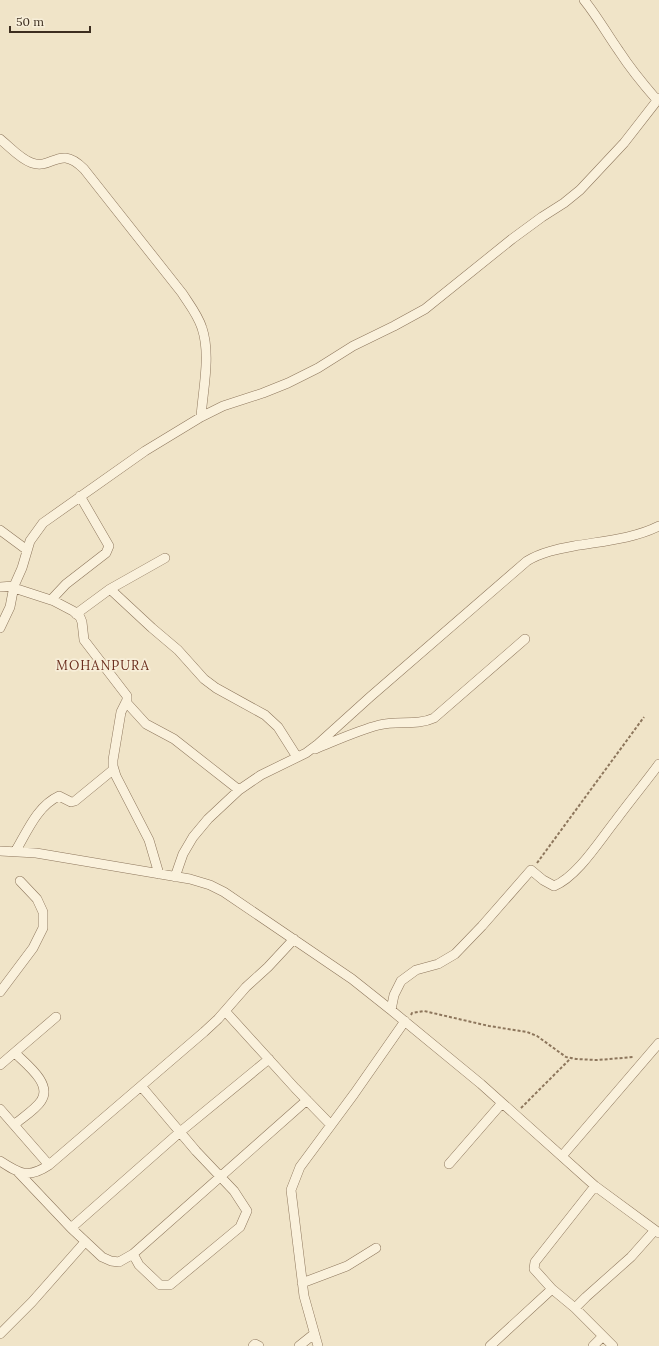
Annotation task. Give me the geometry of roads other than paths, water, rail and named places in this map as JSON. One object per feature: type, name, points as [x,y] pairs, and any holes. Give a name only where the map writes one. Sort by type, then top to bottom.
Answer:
[{"type":"street","points":[[0,628],[10,607],[14,587],[22,568],[30,541],[43,523],[145,451],[201,417],[223,406],[288,383],[318,368],[352,346],[425,309],[512,239],[580,190],[624,143],[658,99],[640,80],[584,0]]},
{"type":"street","points":[[0,139],[15,153],[31,163],[38,164],[63,158],[76,162],[182,293],[201,326],[205,338],[206,352],[201,417]]},
{"type":"street","points":[[51,600],[66,584],[106,553],[109,546],[80,496]]},
{"type":"street","points":[[306,753],[527,561],[536,555],[552,550],[625,538],[646,532],[659,526]]},
{"type":"street","points":[[0,530],[27,550]]},
{"type":"street","points":[[76,614],[110,589],[165,558]]},
{"type":"street","points":[[0,587],[14,587],[51,600],[80,617],[84,640],[127,696],[127,700],[120,712],[113,760],[114,769],[116,776],[149,840],[159,874]]},
{"type":"street","points":[[110,589],[178,650],[204,679],[216,688],[265,715],[284,734],[297,757]]},
{"type":"street","points":[[175,877],[183,854],[193,837],[208,819],[238,790],[261,775],[297,757],[378,725],[393,722],[421,722],[434,718],[525,639]]},
{"type":"street","points":[[126,702],[146,724],[174,739],[238,790]]},
{"type":"street","points":[[391,1010],[394,995],[401,981],[416,970],[438,964],[455,954],[482,926],[531,870],[543,880],[554,886],[570,877],[610,829],[659,764]]},
{"type":"street","points":[[15,852],[37,814],[44,807],[59,796],[71,802],[75,801],[114,769]]},
{"type":"street","points":[[0,851],[36,853],[190,879],[210,885],[224,892],[294,939],[352,980],[405,1021],[502,1103],[595,1186],[657,1232],[575,1308]]},
{"type":"street","points":[[0,992],[33,948],[43,928],[43,912],[37,899],[20,881]]},
{"type":"street","points":[[18,1172],[31,1174],[49,1165],[204,1032],[294,939]]},
{"type":"street","points":[[225,1011],[331,1125]]},
{"type":"street","points":[[0,1065],[56,1017]]},
{"type":"street","points":[[318,1346],[304,1296],[291,1190],[300,1167],[405,1021]]},
{"type":"street","points":[[562,1156],[659,1043]]},
{"type":"street","points":[[15,1053],[37,1075],[43,1085],[45,1094],[41,1102],[15,1124]]},
{"type":"street","points":[[71,1228],[180,1132],[269,1059]]},
{"type":"street","points":[[133,1254],[139,1265],[160,1285],[170,1285],[240,1227],[247,1211],[234,1191],[180,1132],[141,1086]]},
{"type":"street","points":[[0,1161],[18,1172],[71,1228],[102,1257],[111,1261],[119,1262],[133,1254],[307,1100]]},
{"type":"street","points":[[449,1164],[502,1103]]},
{"type":"street","points":[[0,1109],[15,1124],[49,1165]]},
{"type":"street","points":[[595,1186],[535,1262],[534,1270],[552,1289],[575,1308],[613,1346]]},
{"type":"street","points":[[0,1334],[32,1302],[85,1242]]},
{"type":"street","points":[[302,1283],[347,1266],[376,1248]]},
{"type":"street","points":[[490,1346],[552,1289]]},
{"type":"street","points":[[299,1346],[314,1334]]},
{"type":"street","points":[[593,1346],[603,1336]]},
{"type":"street","points":[[252,1346],[255,1344],[259,1346]]},
{"type":"district","name":"MOHANPURA","points":[[103,665]]}]
